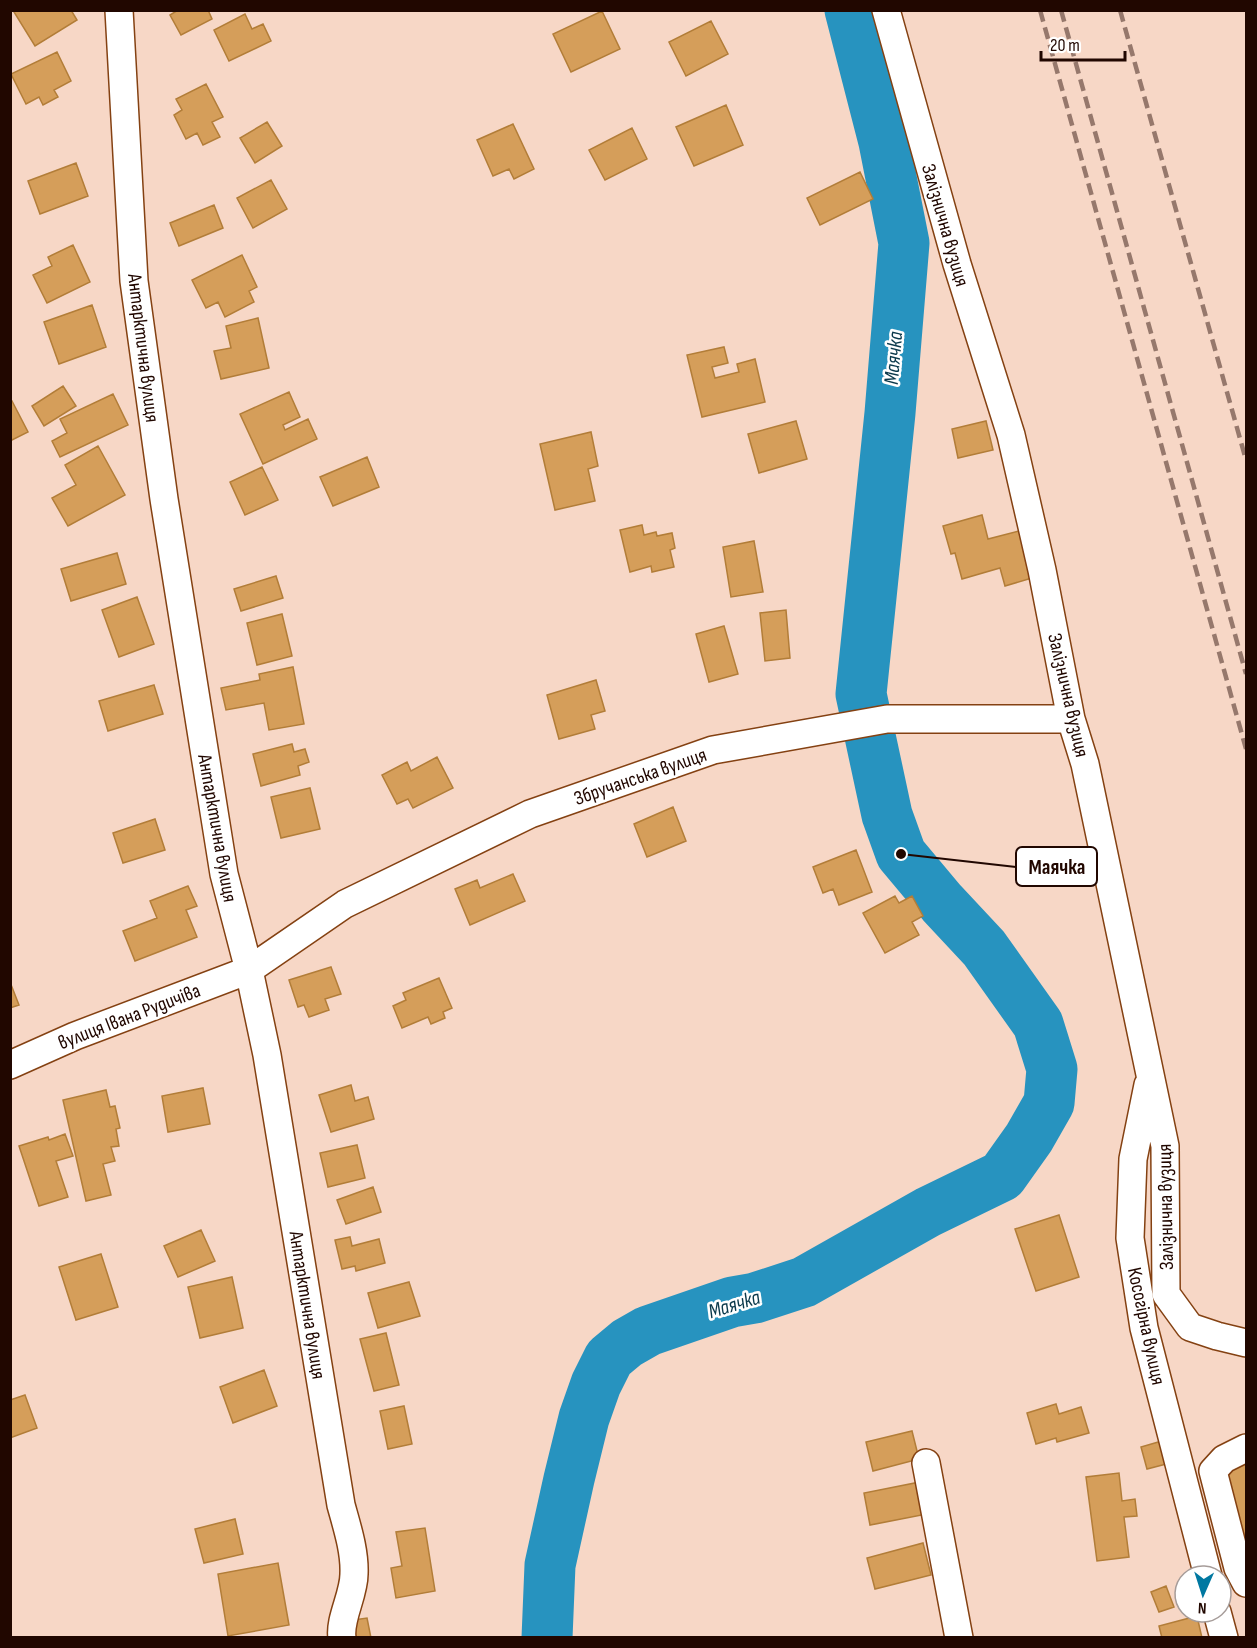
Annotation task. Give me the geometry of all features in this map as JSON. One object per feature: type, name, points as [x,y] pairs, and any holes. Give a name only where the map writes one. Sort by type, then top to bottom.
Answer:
[{"type":"street","name":"Антарктична вулиця","points":[[119,10],[134,281],[164,499],[224,874],[249,970],[267,1055],[338,1482],[350,1538],[354,1574],[350,1603],[341,1628],[342,1638]]},
{"type":"street","name":"Залізнична вузиця","points":[[886,10],[957,264],[1011,435],[1042,570],[1071,718],[1085,764],[1166,1146],[1166,1294],[1190,1327],[1246,1343]]},
{"type":"street","name":"Збручанська вулиця","points":[[249,970],[345,904],[531,814],[713,750],[886,719],[1071,718]]},
{"type":"street","name":"вулиця Івана Рудичіва","points":[[10,1065],[75,1036],[249,970]]},
{"type":"street","name":"Косогірна вулиця","points":[[1150,1072],[1134,1159],[1130,1238],[1144,1328],[1205,1564]]},
{"type":"street","points":[[1246,1448],[1224,1459],[1213,1471],[1238,1569],[1246,1583]]},
{"type":"street","points":[[926,1463],[959,1638]]},
{"type":"building","points":[[17,10],[71,10],[77,20],[35,46],[14,12]]},
{"type":"building","points":[[178,10],[208,10],[212,19],[181,35],[170,15]]},
{"type":"building","points":[[602,11],[620,49],[571,72],[553,34]]},
{"type":"building","points":[[245,14],[252,29],[263,24],[271,41],[229,61],[214,30]]},
{"type":"building","points":[[711,21],[728,54],[686,76],[669,42]]},
{"type":"building","points":[[57,52],[71,81],[54,90],[58,97],[43,105],[39,97],[26,104],[11,74]]},
{"type":"building","points":[[206,84],[223,117],[212,122],[220,137],[203,145],[197,133],[186,139],[174,115],[182,110],[176,99]]},
{"type":"building","points":[[726,105],[743,145],[694,166],[676,127]]},
{"type":"building","points":[[267,122],[282,146],[255,163],[240,138]]},
{"type":"building","points":[[513,124],[534,169],[514,179],[509,169],[493,176],[477,140]]},
{"type":"building","points":[[632,128],[647,159],[605,180],[589,150]]},
{"type":"building","points":[[76,163],[88,196],[40,214],[28,181]]},
{"type":"building","points":[[860,172],[873,199],[820,225],[807,198]]},
{"type":"building","points":[[271,180],[287,209],[253,228],[237,198]]},
{"type":"building","points":[[214,205],[223,228],[179,246],[170,223]]},
{"type":"building","points":[[73,245],[90,282],[47,303],[33,275],[52,266],[48,257]]},
{"type":"building","points":[[242,255],[257,287],[249,291],[254,302],[225,317],[218,302],[206,308],[192,280]]},
{"type":"building","points":[[92,305],[106,347],[59,364],[44,322]]},
{"type":"building","points":[[258,318],[269,368],[221,379],[214,351],[231,348],[226,326]]},
{"type":"building","points":[[724,347],[728,363],[712,367],[715,378],[739,372],[737,364],[755,359],[765,402],[702,417],[687,355]]},
{"type":"building","points":[[63,386],[76,406],[44,426],[32,406]]},
{"type":"building","points":[[289,392],[300,417],[283,425],[285,430],[308,419],[317,439],[263,464],[240,414]]},
{"type":"building","points":[[113,394],[128,425],[60,457],[52,441],[67,433],[60,419]]},
{"type":"building","points":[[12,401],[28,432],[10,441],[10,402]]},
{"type":"building","points":[[796,421],[807,459],[759,473],[748,434]]},
{"type":"building","points":[[986,421],[993,450],[958,458],[952,429]]},
{"type":"building","points":[[591,432],[598,466],[588,469],[595,501],[555,510],[540,444]]},
{"type":"building","points":[[98,446],[125,495],[68,526],[52,498],[76,485],[65,465]]},
{"type":"building","points":[[367,457],[379,487],[333,506],[320,477]]},
{"type":"building","points":[[262,467],[278,500],[245,515],[230,482]]},
{"type":"building","points":[[982,515],[988,539],[1019,531],[1032,578],[1005,586],[1000,568],[962,579],[955,553],[951,554],[943,526]]},
{"type":"building","points":[[642,525],[644,535],[656,532],[657,536],[672,533],[675,548],[670,550],[674,567],[652,572],[651,566],[630,572],[620,530]]},
{"type":"building","points":[[754,541],[763,592],[731,597],[723,547]]},
{"type":"building","points":[[117,553],[126,584],[71,601],[61,569]]},
{"type":"building","points":[[276,576],[283,598],[241,611],[234,589]]},
{"type":"building","points":[[137,597],[154,644],[119,657],[102,610]]},
{"type":"building","points":[[786,610],[790,658],[765,661],[760,613]]},
{"type":"building","points":[[282,614],[292,656],[257,665],[247,623]]},
{"type":"building","points":[[724,626],[738,674],[709,682],[696,634]]},
{"type":"building","points":[[293,667],[304,724],[269,730],[264,703],[226,710],[221,688],[260,680],[259,674]]},
{"type":"building","points":[[596,680],[605,711],[591,715],[595,729],[559,739],[547,695]]},
{"type":"building","points":[[154,685],[163,714],[108,731],[99,701]]},
{"type":"building","points":[[292,744],[294,752],[305,749],[309,762],[298,766],[300,775],[261,786],[253,754]]},
{"type":"building","points":[[437,757],[453,788],[413,808],[408,799],[397,804],[382,775],[407,762],[411,771]]},
{"type":"building","points":[[310,788],[320,829],[281,838],[271,797]]},
{"type":"building","points":[[673,807],[686,841],[647,857],[634,824]]},
{"type":"building","points":[[155,819],[165,850],[123,863],[113,833]]},
{"type":"building","points":[[856,850],[872,892],[839,905],[833,889],[823,893],[813,867]]},
{"type":"building","points":[[513,874],[525,901],[470,925],[455,889],[477,880],[480,888]]},
{"type":"building","points":[[188,886],[197,906],[186,910],[197,937],[135,961],[123,931],[157,918],[150,901]]},
{"type":"building","points":[[895,896],[899,903],[912,896],[923,916],[912,922],[919,935],[885,953],[863,913]]},
{"type":"building","points":[[331,967],[341,994],[325,999],[329,1010],[309,1017],[304,1005],[298,1007],[289,980]]},
{"type":"building","points":[[439,978],[452,1008],[443,1012],[445,1018],[431,1024],[428,1017],[402,1028],[393,1006],[406,1000],[403,993]]},
{"type":"building","points":[[10,982],[19,1005],[10,1008]]},
{"type":"building","points":[[351,1085],[355,1101],[368,1097],[374,1119],[331,1132],[319,1095]]},
{"type":"building","points":[[203,1088],[210,1124],[168,1132],[162,1096]]},
{"type":"building","points":[[106,1090],[110,1107],[115,1106],[120,1128],[116,1129],[119,1146],[111,1147],[115,1161],[103,1164],[111,1195],[86,1201],[63,1100]]},
{"type":"building","points":[[65,1134],[73,1156],[56,1161],[68,1197],[39,1206],[19,1146]]},
{"type":"building","points":[[357,1145],[365,1178],[328,1187],[320,1153]]},
{"type":"building","points":[[373,1187],[381,1212],[346,1224],[337,1200]]},
{"type":"building","points":[[1059,1215],[1079,1277],[1036,1291],[1015,1229]]},
{"type":"building","points":[[201,1230],[215,1261],[178,1277],[164,1246]]},
{"type":"building","points":[[350,1237],[352,1246],[379,1239],[385,1263],[356,1271],[355,1266],[342,1269],[335,1240]]},
{"type":"building","points":[[101,1254],[118,1307],[76,1320],[59,1267]]},
{"type":"building","points":[[232,1277],[243,1328],[200,1338],[188,1287]]},
{"type":"building","points":[[409,1282],[420,1316],[378,1328],[368,1293]]},
{"type":"building","points":[[386,1333],[399,1385],[374,1391],[360,1339]]},
{"type":"building","points":[[264,1370],[277,1406],[233,1423],[220,1387]]},
{"type":"building","points":[[25,1395],[37,1428],[10,1438],[10,1400]]},
{"type":"building","points":[[1056,1404],[1059,1414],[1081,1407],[1089,1433],[1057,1442],[1056,1438],[1036,1444],[1027,1413]]},
{"type":"building","points":[[404,1406],[412,1444],[388,1449],[380,1411]]},
{"type":"building","points":[[912,1431],[919,1459],[873,1471],[866,1442]]},
{"type":"building","points":[[1172,1438],[1178,1461],[1147,1469],[1141,1447]]},
{"type":"building","points":[[1246,1460],[1246,1560],[1225,1465]]},
{"type":"building","points":[[1119,1473],[1122,1501],[1135,1499],[1137,1516],[1124,1517],[1129,1557],[1097,1561],[1086,1477]]},
{"type":"building","points":[[920,1482],[927,1514],[870,1525],[864,1493]]},
{"type":"building","points":[[235,1519],[243,1554],[204,1563],[195,1529]]},
{"type":"building","points":[[425,1528],[435,1591],[396,1598],[391,1568],[402,1566],[396,1532]]},
{"type":"building","points":[[923,1543],[931,1575],[875,1589],[867,1558]]},
{"type":"building","points":[[278,1563],[289,1625],[228,1636],[218,1574]]},
{"type":"building","points":[[1166,1586],[1173,1607],[1159,1612],[1151,1592]]},
{"type":"building","points":[[367,1618],[371,1638],[350,1638],[347,1621]]},
{"type":"building","points":[[1173,1622],[1199,1624],[1202,1638],[1162,1638],[1159,1626]]},
{"type":"waterway","name":"Маячка","points":[[547,1638],[550,1565],[569,1479],[584,1418],[596,1384],[609,1358],[627,1343],[648,1331],[732,1302],[755,1298],[804,1282],[928,1212],[1002,1176],[1029,1138],[1049,1103],[1052,1069],[1038,1024],[984,948],[901,854],[887,815],[861,694],[890,413],[904,243],[884,142],[850,10]]},
{"type":"railway","points":[[1040,10],[1246,749]]},
{"type":"railway","points":[[1061,10],[1246,674]]},
{"type":"railway","points":[[1120,10],[1246,460]]},
{"type":"place","name":"Маячка","points":[[901,854]]}]
